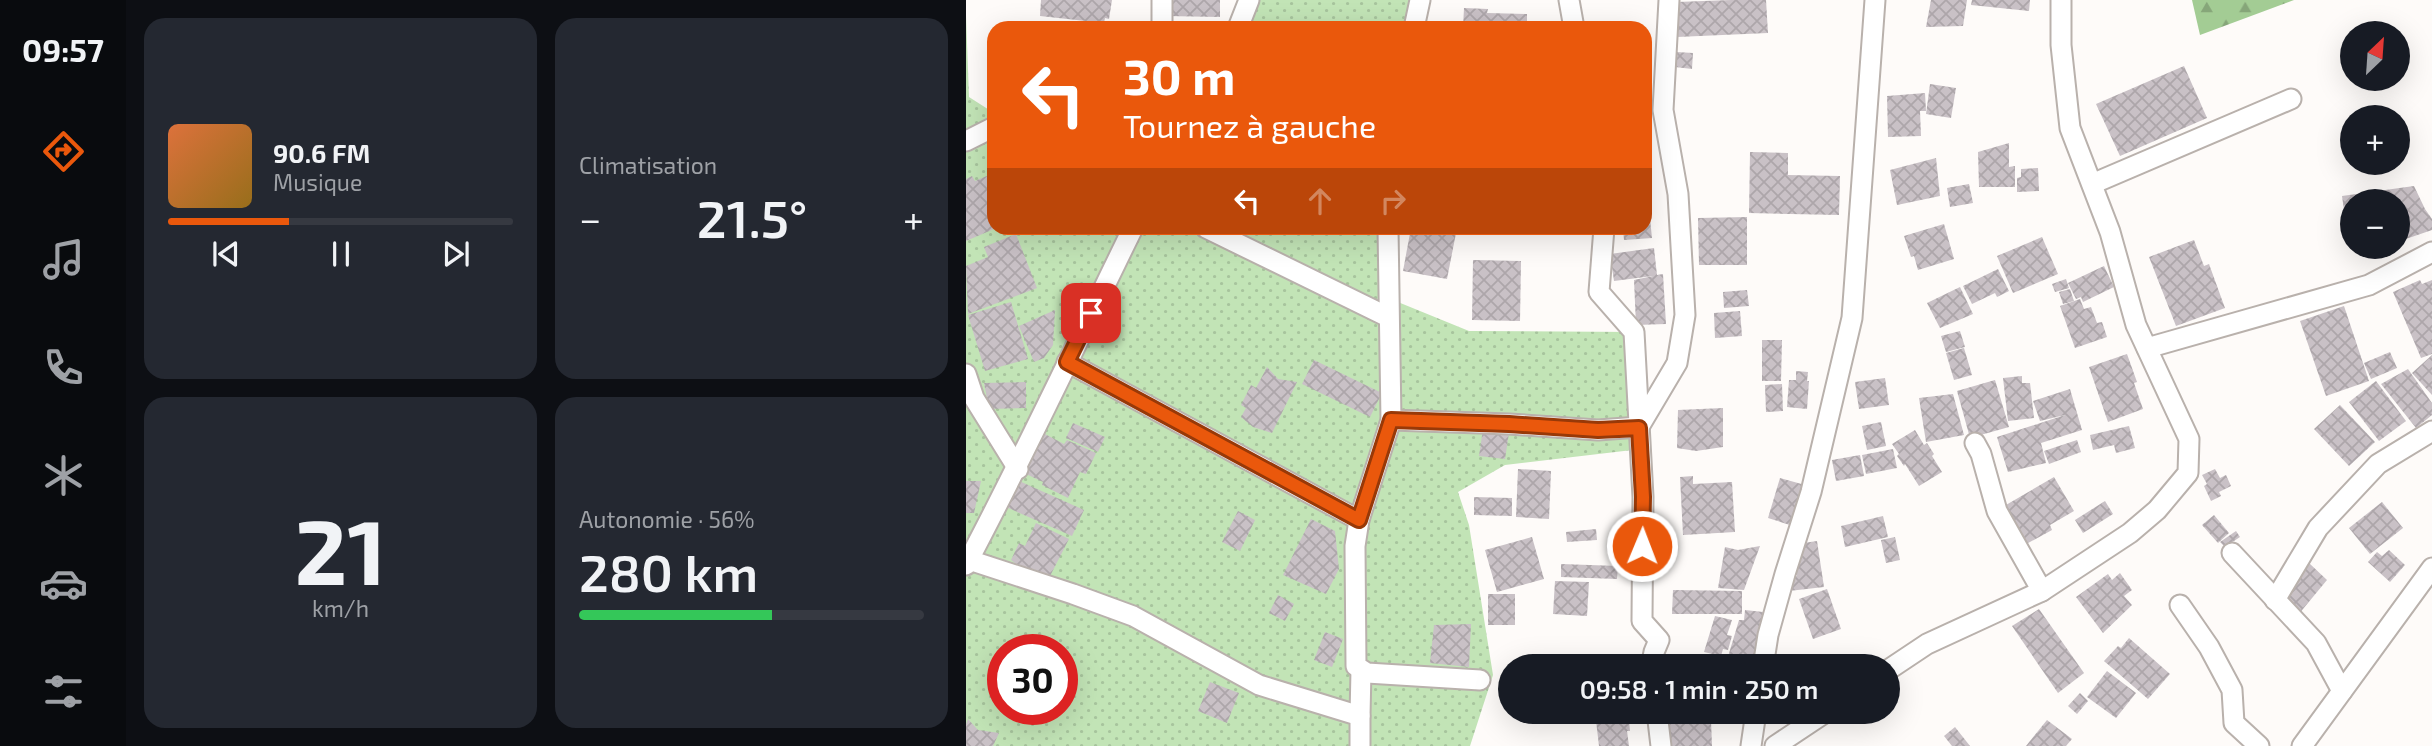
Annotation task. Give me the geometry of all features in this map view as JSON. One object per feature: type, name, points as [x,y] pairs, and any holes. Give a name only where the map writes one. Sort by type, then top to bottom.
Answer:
[{"type":"street","points":[[1162,0],[1162,21]]},
{"type":"street","points":[[1241,21],[1249,0]]},
{"type":"street","points":[[1416,21],[1420,0]]},
{"type":"street","points":[[1569,0],[1573,21]]},
{"type":"street","points":[[1639,428],[1677,363],[1685,315],[1678,194],[1663,110],[1669,0]]},
{"type":"street","points":[[1765,654],[1768,635],[1811,492],[1852,318],[1875,0]]},
{"type":"street","points":[[1900,662],[1927,645],[2042,591],[2130,533],[2157,510],[2188,472],[2189,439],[2136,324],[2110,232],[2070,128],[2061,45],[2061,0]]},
{"type":"street","points":[[2092,184],[2291,99]]},
{"type":"street","points":[[966,141],[987,130]]},
{"type":"street","points":[[1130,235],[1018,469],[967,563],[1073,594],[1133,616],[1259,685],[1360,716]]},
{"type":"street","points":[[1220,235],[1388,317]]},
{"type":"street","points":[[1388,235],[1391,420],[1359,520],[1355,559],[1356,666],[1361,670],[1391,675],[1480,680]]},
{"type":"street","points":[[1603,235],[1598,292],[1634,332],[1643,497],[1642,621],[1659,640],[1654,654]]},
{"type":"street","points":[[2147,348],[2369,285],[2432,253]]},
{"type":"street","points":[[1067,362],[1359,520]]},
{"type":"street","points":[[966,374],[974,398],[1018,469]]},
{"type":"street","points":[[1391,420],[1598,430],[1639,428]]},
{"type":"street","points":[[2276,600],[2318,528],[2378,464],[2432,430]]},
{"type":"street","points":[[1975,443],[1981,454],[1997,512],[2042,591]]},
{"type":"street","points":[[2232,553],[2316,643],[2342,691]]},
{"type":"street","points":[[2302,746],[2432,568]]},
{"type":"street","points":[[2180,605],[2205,640],[2232,690],[2234,723],[2259,746]]},
{"type":"street","points":[[1360,746],[1361,670]]},
{"type":"street","points":[[1658,724],[1661,746]]},
{"type":"street","points":[[1751,746],[1754,724]]},
{"type":"street","points":[[1775,746],[1808,724]]},
{"type":"green space","points":[[1248,0],[1422,0],[1418,21],[1239,21]]},
{"type":"green space","points":[[2192,0],[2294,0],[2200,35]]},
{"type":"green space","points":[[966,15],[969,97],[987,109],[987,235],[1393,235],[1393,300],[1469,331],[1634,332],[1641,449],[1505,465],[1458,492],[1469,525],[1493,675],[1470,746],[966,746]]},
{"type":"building","points":[[1041,0],[1112,0],[1109,19],[1105,18],[1104,21],[1040,16]]},
{"type":"building","points":[[1165,0],[1220,0],[1220,17],[1165,16]]},
{"type":"building","points":[[1766,0],[1768,33],[1677,37],[1676,2]]},
{"type":"building","points":[[1931,0],[1967,0],[1963,26],[1926,27]]},
{"type":"building","points":[[1972,0],[2030,0],[2029,11],[1971,5]]},
{"type":"building","points":[[1464,8],[1488,9],[1487,13],[1527,14],[1527,21],[1463,21]]},
{"type":"building","points":[[1677,52],[1693,53],[1692,69],[1675,67]]},
{"type":"building","points":[[2184,66],[2207,118],[2120,156],[2096,104]]},
{"type":"building","points":[[1930,84],[1956,88],[1951,118],[1926,114]]},
{"type":"building","points":[[1925,93],[1926,111],[1920,111],[1921,136],[1888,137],[1887,96]]},
{"type":"building","points":[[2009,143],[2009,167],[2015,166],[2015,187],[1979,187],[1978,152]]},
{"type":"building","points":[[1750,152],[1788,153],[1788,175],[1840,176],[1839,215],[1749,213]]},
{"type":"building","points":[[1936,158],[1940,196],[1897,205],[1890,170]]},
{"type":"building","points":[[2038,168],[2039,191],[2017,192],[2017,178],[2021,177],[2021,169]]},
{"type":"building","points":[[972,176],[975,181],[987,176],[987,232],[966,241],[966,179]]},
{"type":"building","points":[[1969,184],[1973,203],[1950,207],[1947,188]]},
{"type":"building","points":[[2414,186],[2432,219],[2432,230],[2410,238],[2410,189],[2392,189]]},
{"type":"building","points":[[1747,217],[1747,265],[1699,265],[1698,218]]},
{"type":"building","points":[[1944,224],[1954,259],[1918,270],[1904,236]]},
{"type":"building","points":[[1016,235],[1037,288],[968,314],[966,266],[988,257],[984,247]]},
{"type":"building","points":[[1410,235],[1456,235],[1447,279],[1403,271]]},
{"type":"building","points":[[1624,235],[1652,235],[1652,238],[1624,240]]},
{"type":"building","points":[[2042,237],[2058,274],[2013,293],[1997,256]]},
{"type":"building","points":[[2194,240],[2204,266],[2209,264],[2225,308],[2176,326],[2149,257]]},
{"type":"building","points":[[1654,248],[1657,275],[1663,274],[1666,324],[1636,325],[1634,280],[1653,276],[1614,281],[1610,254]]},
{"type":"building","points":[[1473,260],[1521,261],[1520,321],[1472,320]]},
{"type":"building","points":[[2104,266],[2114,287],[2083,302],[2081,297],[2076,299],[2068,283]]},
{"type":"building","points":[[1998,269],[2009,291],[1997,297],[1995,293],[1972,304],[1963,286]]},
{"type":"building","points":[[2066,279],[2069,288],[2055,292],[2052,284]]},
{"type":"building","points":[[2420,280],[2422,284],[2432,280],[2432,354],[2421,358],[2393,292]]},
{"type":"building","points":[[1960,287],[1973,314],[1940,328],[1927,303]]},
{"type":"building","points":[[2070,289],[2074,301],[2063,304],[2059,292]]},
{"type":"building","points":[[1747,290],[1749,306],[1724,308],[1723,292]]},
{"type":"building","points":[[2080,299],[2084,309],[2091,307],[2097,323],[2102,322],[2107,337],[2075,348],[2060,306]]},
{"type":"building","points":[[1011,302],[1028,359],[985,371],[968,315]]},
{"type":"building","points":[[2344,306],[2369,381],[2326,396],[2300,321]]},
{"type":"building","points":[[1055,310],[1053,345],[1044,358],[1034,362],[1019,326]]},
{"type":"building","points":[[1740,311],[1742,336],[1715,338],[1714,313]]},
{"type":"building","points":[[1960,331],[1965,347],[1946,352],[1941,336]]},
{"type":"building","points":[[1762,340],[1782,340],[1781,381],[1762,381]]},
{"type":"building","points":[[1964,348],[1972,375],[1954,380],[1946,353]]},
{"type":"building","points":[[2390,352],[2397,368],[2371,379],[2364,363]]},
{"type":"building","points":[[2127,354],[2143,409],[2108,422],[2089,367]]},
{"type":"building","points":[[2432,355],[2432,395],[2412,373]]},
{"type":"building","points":[[1314,360],[1382,393],[1370,417],[1302,384]]},
{"type":"building","points":[[1267,367],[1278,379],[1297,382],[1272,433],[1253,427],[1241,417],[1246,408],[1241,405],[1251,385],[1256,388]]},
{"type":"building","points":[[2408,369],[2432,403],[2432,415],[2416,428],[2381,384]]},
{"type":"building","points":[[1796,371],[1808,372],[1807,409],[1787,407],[1789,380],[1796,380]]},
{"type":"building","points":[[2022,376],[2022,383],[2030,383],[2034,418],[2008,421],[2003,378]]},
{"type":"building","points":[[1885,378],[1889,405],[1859,409],[1855,382]]},
{"type":"building","points":[[1995,380],[2009,427],[1970,438],[1957,391]]},
{"type":"building","points":[[2376,381],[2406,421],[2379,441],[2349,402]]},
{"type":"building","points":[[1026,382],[1026,408],[989,409],[984,383]]},
{"type":"building","points":[[1782,384],[1783,411],[1766,412],[1765,385]]},
{"type":"building","points":[[2070,389],[2082,430],[2041,443],[2046,463],[2008,472],[1997,437],[2065,415],[2040,421],[2033,401]]},
{"type":"building","points":[[1953,394],[1964,435],[1926,442],[1919,398]]},
{"type":"building","points":[[2340,405],[2375,442],[2349,466],[2314,429]]},
{"type":"building","points":[[1723,408],[1723,447],[1696,451],[1677,448],[1678,410]]},
{"type":"building","points":[[1881,422],[1886,446],[1867,450],[1862,426]]},
{"type":"building","points":[[1073,423],[1105,437],[1098,452],[1066,438]]},
{"type":"building","points":[[2129,426],[2135,448],[2116,453],[2114,445],[2093,450],[2090,435]]},
{"type":"building","points":[[1483,429],[1509,433],[1505,459],[1479,456]]},
{"type":"building","points":[[1915,430],[1924,445],[1927,443],[1942,472],[1919,486],[1897,456],[1899,454],[1892,444]]},
{"type":"building","points":[[1043,433],[1064,444],[1067,440],[1096,453],[1086,474],[1080,472],[1068,498],[1024,473]]},
{"type":"building","points":[[2077,440],[2081,452],[2049,464],[2044,451]]},
{"type":"building","points":[[1893,449],[1897,468],[1866,474],[1862,455]]},
{"type":"building","points":[[1860,455],[1864,476],[1836,481],[1832,460]]},
{"type":"building","points":[[1518,469],[1551,471],[1549,519],[1516,517]]},
{"type":"building","points":[[2215,469],[2220,478],[2226,475],[2231,486],[2219,492],[2221,496],[2211,501],[2202,475]]},
{"type":"building","points":[[1693,476],[1693,484],[1732,482],[1735,532],[1683,535],[1680,477]]},
{"type":"building","points":[[2054,477],[2074,511],[2050,525],[2052,530],[2021,547],[1999,509]]},
{"type":"building","points":[[1780,478],[1805,485],[1793,526],[1768,518]]},
{"type":"building","points":[[1017,480],[1084,510],[1072,536],[1006,507]]},
{"type":"building","points":[[966,481],[981,481],[974,513],[966,513]]},
{"type":"building","points":[[1474,497],[1512,498],[1512,516],[1474,515]]},
{"type":"building","points":[[2105,501],[2113,514],[2083,533],[2075,520]]},
{"type":"building","points":[[2382,502],[2403,528],[2370,554],[2349,528]]},
{"type":"building","points":[[1238,511],[1255,520],[1240,551],[1222,542]]},
{"type":"building","points":[[2214,515],[2229,533],[2218,543],[2202,525]]},
{"type":"building","points":[[1883,516],[1888,537],[1845,547],[1841,526]]},
{"type":"building","points":[[1311,519],[1335,531],[1339,569],[1326,594],[1283,575]]},
{"type":"building","points":[[1036,523],[1069,539],[1049,578],[1025,571],[1011,560],[1019,543],[1025,546]]},
{"type":"building","points":[[1596,529],[1597,540],[1567,542],[1566,532]]},
{"type":"building","points":[[2236,531],[2240,537],[2225,547],[2220,542]]},
{"type":"building","points":[[1532,537],[1544,579],[1497,592],[1485,550]]},
{"type":"building","points":[[1895,537],[1900,560],[1886,563],[1881,540]]},
{"type":"building","points":[[1817,541],[1824,587],[1789,591],[1787,578],[1797,576],[1797,544]]},
{"type":"building","points":[[1760,546],[1744,590],[1718,588],[1725,547],[1738,550]]},
{"type":"building","points":[[2389,550],[2405,565],[2390,582],[2368,562],[2377,552],[2382,556]]},
{"type":"building","points":[[2309,563],[2327,580],[2298,615],[2279,599]]},
{"type":"building","points":[[1561,564],[1618,566],[1617,579],[1561,577]]},
{"type":"building","points":[[2120,573],[2132,590],[2124,596],[2132,605],[2103,633],[2076,597],[2108,574],[2112,580]]},
{"type":"building","points":[[1555,581],[1589,582],[1587,616],[1553,614]]},
{"type":"building","points":[[1827,589],[1841,629],[1813,639],[1799,599]]},
{"type":"building","points":[[1673,590],[1742,591],[1742,614],[1672,614]]},
{"type":"building","points":[[1488,594],[1515,594],[1515,625],[1488,625]]},
{"type":"building","points":[[1278,595],[1294,604],[1285,621],[1269,613]]},
{"type":"building","points":[[2039,609],[2084,673],[2058,693],[2012,626]]},
{"type":"building","points":[[1745,610],[1763,612],[1758,654],[1729,654],[1739,620],[1744,620]]},
{"type":"building","points":[[1715,616],[1732,620],[1727,635],[1732,636],[1728,650],[1723,649],[1722,654],[1704,652]]},
{"type":"building","points":[[1471,624],[1469,667],[1430,663],[1434,625]]},
{"type":"building","points":[[1325,632],[1343,639],[1332,667],[1314,660]]},
{"type":"building","points":[[2129,638],[2170,674],[2148,699],[2104,661]]},
{"type":"building","points":[[2107,671],[2136,693],[2116,718],[2087,697]]},
{"type":"building","points":[[1210,682],[1239,693],[1227,723],[1198,711]]},
{"type":"building","points":[[2080,693],[2088,701],[2077,714],[2068,706]]},
{"type":"building","points":[[968,719],[978,730],[999,733],[993,746],[966,746]]},
{"type":"building","points":[[2047,720],[2072,739],[2066,746],[2026,746]]},
{"type":"building","points":[[1596,724],[1629,724],[1630,731],[1627,731],[1629,746],[1599,746]]},
{"type":"building","points":[[1667,724],[1711,724],[1712,746],[1669,746]]},
{"type":"building","points":[[1955,727],[1970,746],[1952,746],[1944,736]]},
{"type":"route","points":[[1091,313],[1067,362],[1359,520],[1391,420],[1598,430],[1639,428],[1643,497],[1642,546]]}]
